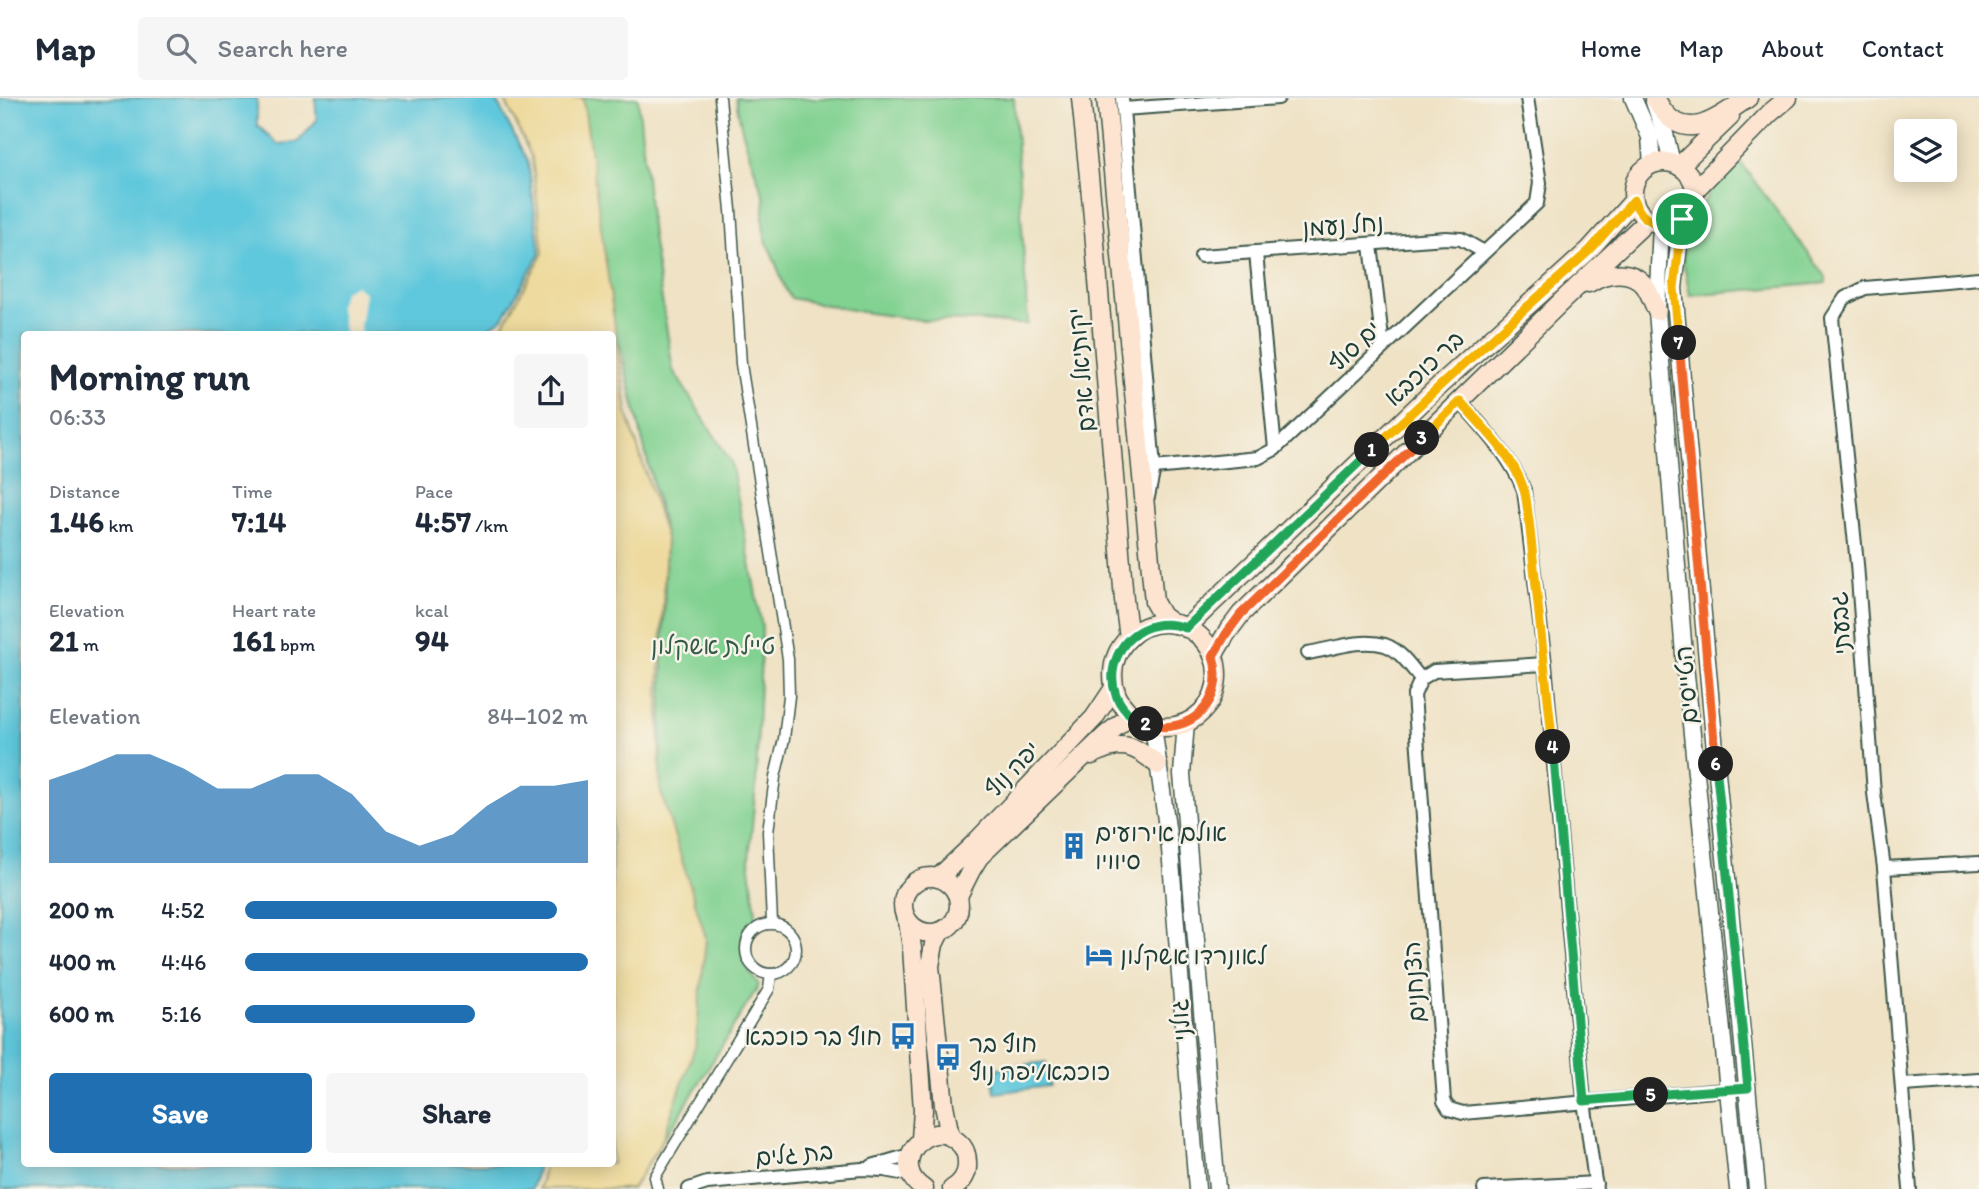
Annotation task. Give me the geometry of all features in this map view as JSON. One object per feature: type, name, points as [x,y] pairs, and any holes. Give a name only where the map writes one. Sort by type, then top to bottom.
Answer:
[{"type":"main road","name":"יקותיאל אדם","points":[[1081,98],[1129,638]]},
{"type":"main road","name":"יקותיאל אדם","points":[[1106,98],[1154,602],[1163,616],[1179,626]]},
{"type":"main road","points":[[1654,98],[1666,114],[1676,121],[1686,127],[1699,127],[1749,98]]},
{"type":"main road","points":[[1676,165],[1749,98]]},
{"type":"main road","points":[[1695,190],[1788,98]]},
{"type":"main road","points":[[1653,165],[1676,165],[1689,174],[1695,190],[1692,208],[1682,219],[1670,224],[1655,222],[1640,213],[1634,200],[1637,178],[1653,165]]},
{"type":"main road","name":"בר כוכבא","points":[[1179,626],[1590,250],[1634,200]]},
{"type":"main road","name":"בר כוכבא","points":[[1213,656],[1241,614],[1563,300],[1655,222]]},
{"type":"main road","points":[[1563,300],[1599,276],[1617,272],[1640,281],[1657,311]]},
{"type":"main road","points":[[1148,626],[1179,626],[1200,638],[1213,656],[1216,679],[1213,694],[1199,713],[1186,722],[1170,727],[1153,726],[1131,715],[1122,705],[1114,688],[1114,665],[1119,650],[1129,638],[1148,626]]},
{"type":"main road","name":"יפה נוף","points":[[938,878],[1094,718],[1114,688]]},
{"type":"main road","name":"יפה נוף","points":[[958,896],[979,857],[1106,735],[1131,715]]},
{"type":"main road","points":[[1069,770],[1106,747],[1116,745],[1138,749],[1158,765]]},
{"type":"main road","points":[[938,878],[947,881],[958,896],[958,914],[954,922],[940,932],[926,933],[913,927],[903,910],[909,887],[922,879],[938,878]]},
{"type":"main road","points":[[908,921],[923,1110],[921,1139]]},
{"type":"main road","points":[[940,932],[934,944],[930,966],[944,1105],[950,1136]]},
{"type":"main road","points":[[924,1189],[911,1175],[910,1155],[921,1139],[940,1134],[950,1136],[961,1146],[967,1158],[966,1173],[956,1188]]},
{"type":"street","points":[[720,98],[731,210],[741,364],[788,659],[789,696],[768,832],[772,923]]},
{"type":"street","points":[[1145,518],[1154,468],[1123,104],[1278,98]]},
{"type":"street","name":"ים סוף","points":[[1154,468],[1258,458],[1275,449],[1537,203],[1540,183],[1527,98]]},
{"type":"street","points":[[1633,98],[1650,137],[1653,165]]},
{"type":"street","points":[[1654,98],[1676,165]]},
{"type":"street","name":"הטייסים","points":[[1682,219],[1674,288],[1717,778],[1757,1189]]},
{"type":"street","name":"הטייסים","points":[[1655,222],[1657,311],[1684,655],[1738,1189]]},
{"type":"street","name":"נחל נעמן","points":[[1201,256],[1454,238],[1484,251]]},
{"type":"street","points":[[1371,244],[1383,347]]},
{"type":"street","points":[[1256,253],[1275,449]]},
{"type":"street","name":"גבעתי","points":[[1910,1189],[1884,868],[1874,793],[1857,564],[1832,318],[1845,298],[1865,288],[1979,278]]},
{"type":"street","points":[[1460,401],[1508,457],[1524,489],[1545,664],[1584,1101],[1596,1186],[1485,1189]]},
{"type":"street","points":[[1308,653],[1366,643],[1387,646],[1406,660],[1421,679],[1434,671],[1545,664]]},
{"type":"street","name":"הצנחנים","points":[[1421,679],[1414,695],[1444,1101],[1449,1109],[1463,1113],[1748,1088]]},
{"type":"street","name":"גולני","points":[[1186,722],[1182,774],[1217,1189]]},
{"type":"street","name":"גולני","points":[[1153,726],[1171,862],[1197,1189]]},
{"type":"street","points":[[1884,868],[1979,863]]},
{"type":"street","points":[[772,923],[788,929],[796,944],[796,952],[789,967],[782,972],[771,974],[752,965],[746,949],[747,941],[757,928],[772,923]]},
{"type":"street","points":[[658,1189],[655,1177],[769,989],[771,974]]},
{"type":"street","points":[[1903,1085],[1979,1080]]},
{"type":"street","name":"בת גלים","points":[[862,1169],[910,1155]]},
{"type":"street","name":"בת גלים","points":[[689,1189],[707,1183],[862,1169],[911,1175]]},
{"type":"green space","name":"טיילת אשקלון","points":[[583,98],[638,98],[652,236],[673,370],[731,462],[762,627],[756,783],[749,859],[757,922],[742,946],[744,961],[759,985],[662,1141],[695,1047],[706,938],[660,789],[666,538],[611,309]]},
{"type":"green space","points":[[736,98],[1014,98],[1028,324],[921,320],[791,298],[765,235],[764,197],[744,136]]},
{"type":"green space","points":[[1741,163],[1826,277],[1826,283],[1690,295],[1683,261],[1685,238],[1713,187]]},
{"type":"sand","points":[[504,98],[583,98],[616,331],[492,331],[504,324],[543,253],[532,158]]},
{"type":"sand","points":[[616,334],[627,413],[666,538],[659,694],[660,789],[706,938],[695,1047],[662,1141],[632,1189],[539,1189],[544,1167],[616,1167]]},
{"type":"water","points":[[0,98],[257,98],[257,125],[278,144],[298,142],[317,120],[315,98],[495,98],[528,162],[540,253],[503,318],[484,331],[21,331],[21,1167],[537,1167],[532,1189],[0,1189]]},
{"type":"water","points":[[1046,1062],[1049,1086],[995,1093],[992,1069]]},
{"type":"pier","points":[[356,285],[365,293],[361,331],[344,331],[339,305],[344,291]]},
{"type":"place","name":"אולם אירועים סיוויו","points":[[1074,846]]},
{"type":"place","name":"לאונרדו אשקלון","points":[[1099,955]]},
{"type":"place","name":"חוף בר כוכבא","points":[[903,1036]]},
{"type":"place","name":"חוף בר כוכבא/יפה נוף","points":[[948,1057]]},
{"type":"route","points":[[1634,200],[1640,213],[1651,222],[1670,224],[1682,219],[1674,288],[1748,1088],[1584,1101],[1545,664],[1524,489],[1508,457],[1460,401],[1241,614],[1213,656],[1216,679],[1213,694],[1205,707],[1193,718],[1167,727],[1156,727],[1140,721],[1128,712],[1117,697],[1113,672],[1119,650],[1140,630],[1162,624],[1186,628],[1443,383],[1590,250],[1634,200]]}]
